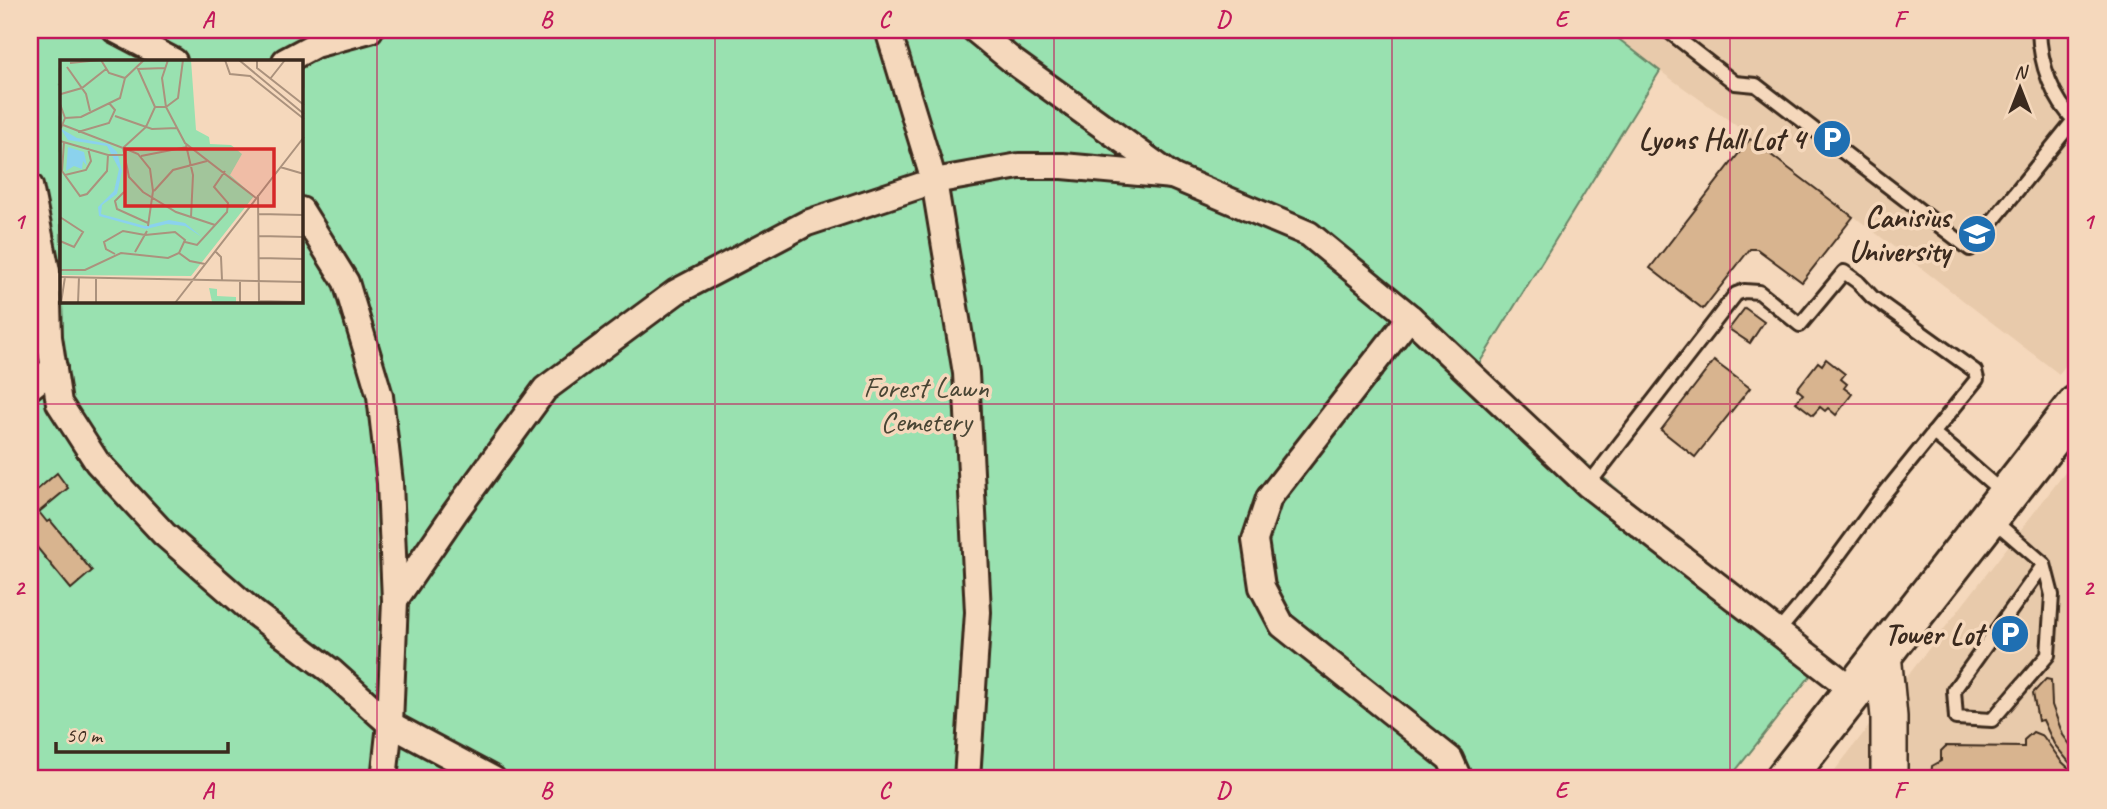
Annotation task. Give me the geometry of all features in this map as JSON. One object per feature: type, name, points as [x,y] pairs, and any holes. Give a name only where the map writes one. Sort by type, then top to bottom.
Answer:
[{"type":"main road","points":[[1784,779],[1998,506],[2070,420]]},
{"type":"street","points":[[115,30],[172,60]]},
{"type":"street","points":[[287,60],[315,45],[370,30]]},
{"type":"street","points":[[888,30],[934,181],[966,373],[978,611],[967,779]]},
{"type":"street","points":[[975,30],[1014,62],[1172,176],[1309,234],[1410,317],[1588,485],[1854,691]]},
{"type":"street","points":[[395,600],[545,389],[676,292],[807,223],[934,181],[1019,166],[1063,166],[1172,176]]},
{"type":"street","points":[[30,186],[47,271],[49,337],[59,403],[97,462],[164,534],[253,611],[331,671],[390,724],[493,779]]},
{"type":"street","points":[[303,212],[345,282],[380,396],[390,483],[395,600],[390,724],[384,779]]},
{"type":"street","points":[[1410,317],[1269,498],[1255,540],[1262,587],[1282,625],[1450,760],[1459,779]]},
{"type":"street","points":[[30,387],[54,368]]},
{"type":"street","points":[[1883,654],[1889,717],[1889,779]]},
{"type":"lane","points":[[1667,30],[1735,83],[1756,85],[1970,249],[2076,122],[2051,86],[2042,60],[2039,30]]},
{"type":"lane","points":[[1588,485],[1736,294],[1759,292],[1800,325],[1844,272],[1872,297],[1975,371],[1977,379],[1777,633]]},
{"type":"lane","points":[[1933,433],[1950,444],[1973,468],[1998,506],[2044,565],[2052,595],[2048,656],[1992,720],[1956,718],[1954,690],[2044,565]]},
{"type":"shaded area","name":"Canisius University","points":[[1607,30],[2077,30],[2077,350],[2059,374]]},
{"type":"shaded area","points":[[2077,457],[2077,779],[1828,779],[1832,774]]},
{"type":"green space","name":"Forest Lawn Cemetery","points":[[30,30],[1607,30],[1660,71],[1475,370],[1822,661],[1729,779],[30,779]]},
{"type":"building","points":[[1750,139],[1853,217],[1802,282],[1757,249],[1750,249],[1703,309],[1650,268]]},
{"type":"building","points":[[1745,308],[1764,322],[1750,343],[1729,329]]},
{"type":"building","points":[[1826,359],[1845,374],[1841,379],[1847,384],[1844,388],[1852,394],[1836,415],[1828,408],[1825,411],[1820,407],[1813,415],[1796,402],[1803,394],[1797,389],[1818,362],[1822,365]]},
{"type":"building","points":[[1714,361],[1750,388],[1695,457],[1661,430]]},
{"type":"building","points":[[57,473],[68,488],[39,512],[47,522],[50,520],[92,571],[71,589],[30,539],[30,496]]},
{"type":"building","points":[[2046,679],[2051,680],[2052,705],[2063,735],[2077,754],[2077,779],[1931,779],[1932,766],[1941,761],[1941,751],[1946,746],[2024,747],[2024,740],[2033,732],[2043,736],[2072,771],[2074,768],[2054,744],[2043,720],[2038,721],[2033,693]]},
{"type":"place","name":"Lyons Hall Lot 4","points":[[1832,139]]},
{"type":"place","name":"Canisius University","points":[[1977,234]]},
{"type":"place","name":"Tower Lot","points":[[2010,634]]}]
